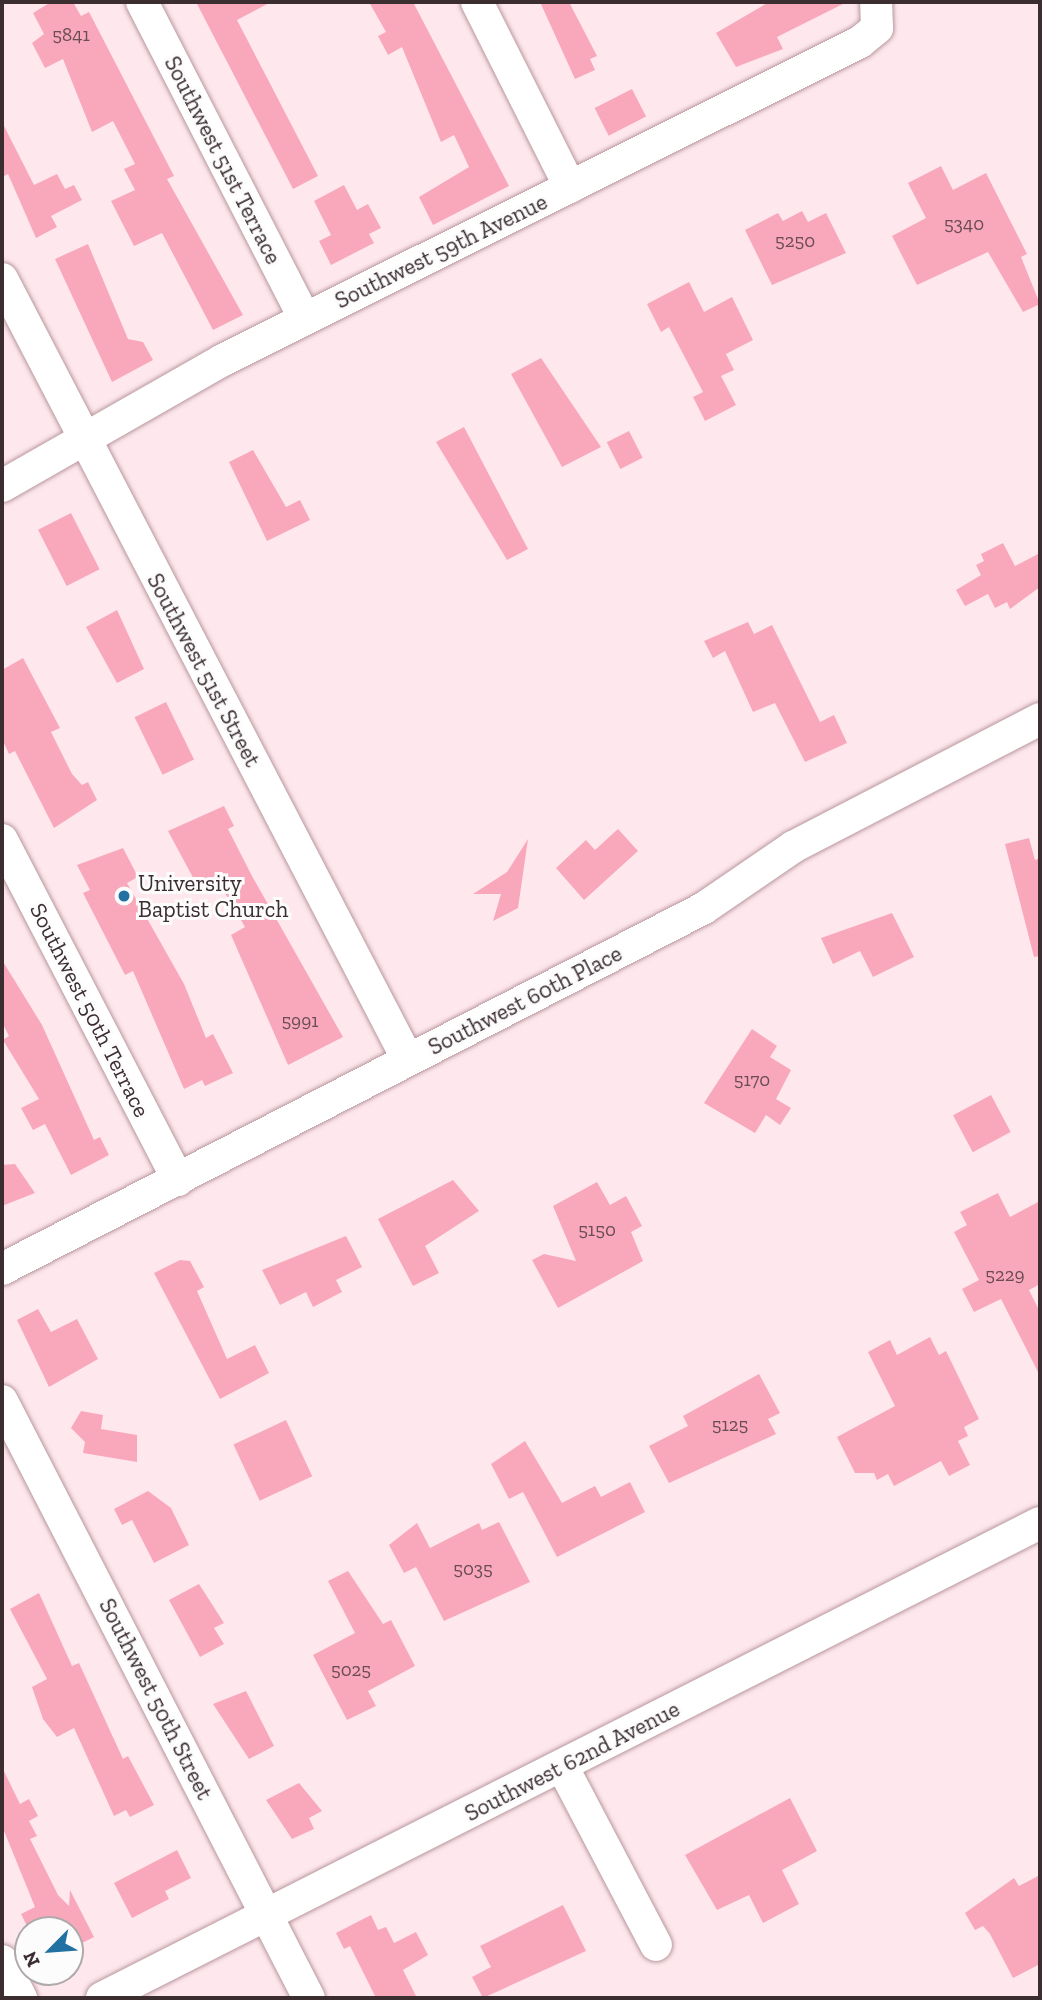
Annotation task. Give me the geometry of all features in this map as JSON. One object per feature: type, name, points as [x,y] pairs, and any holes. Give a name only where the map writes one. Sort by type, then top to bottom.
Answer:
[{"type":"street","name":"Southwest 51st Terrace","points":[[142,2],[305,319]]},
{"type":"street","points":[[477,2],[570,187]]},
{"type":"street","name":"Southwest 59th Avenue","points":[[2,486],[305,319],[860,42],[878,11]]},
{"type":"street","name":"Southwest 51st Street","points":[[2,279],[408,1060]]},
{"type":"street","name":"Southwest 60th Place","points":[[2,1269],[704,908],[793,847],[1040,719]]},
{"type":"street","name":"Southwest 50th Terrace","points":[[2,839],[178,1180]]},
{"type":"street","name":"Southwest 50th Street","points":[[2,1401],[309,1998]]},
{"type":"street","name":"Southwest 62nd Avenue","points":[[102,1998],[1040,1522]]},
{"type":"street","points":[[562,1766],[656,1945]]},
{"type":"street","points":[[2,1961],[21,1998]]},
{"type":"building","points":[[51,2],[73,2],[81,16],[89,12],[174,176],[167,179],[243,315],[213,330],[162,233],[134,246],[111,201],[135,190],[124,169],[135,164],[113,121],[92,132],[63,59],[45,68],[32,43],[44,34],[33,13]]},
{"type":"building","points":[[196,2],[271,2],[237,20],[318,176],[293,189]]},
{"type":"building","points":[[369,2],[413,2],[509,186],[433,225],[419,197],[469,167],[454,135],[441,142],[402,47],[388,55],[378,36],[386,32]]},
{"type":"building","points":[[540,2],[569,2],[597,56],[590,59],[595,70],[575,79]]},
{"type":"building","points":[[769,2],[847,2],[777,37],[783,49],[736,67],[716,33]]},
{"type":"building","points":[[632,89],[646,117],[609,136],[595,108]]},
{"type":"building","points":[[2,122],[34,185],[57,174],[65,189],[74,185],[82,200],[51,216],[57,227],[36,238],[8,174],[2,177]]},
{"type":"building","points":[[941,166],[953,190],[986,173],[1027,254],[1021,257],[1040,304],[1023,312],[988,252],[917,285],[892,236],[926,218],[908,183]]},
{"type":"building","points":[[344,185],[357,210],[368,204],[381,228],[369,234],[374,243],[331,265],[319,241],[331,235],[314,201]]},
{"type":"building","points":[[802,211],[808,222],[826,213],[846,253],[772,285],[745,230],[778,213],[783,221]]},
{"type":"building","points":[[88,244],[128,339],[143,342],[153,360],[112,382],[55,259]]},
{"type":"building","points":[[689,282],[704,312],[732,297],[753,340],[726,354],[734,370],[721,376],[736,405],[705,421],[693,397],[703,392],[669,327],[661,332],[647,304]]},
{"type":"building","points":[[541,358],[601,447],[562,467],[511,374]]},
{"type":"building","points":[[464,427],[528,549],[507,560],[436,442]]},
{"type":"building","points":[[629,431],[643,458],[620,469],[607,442]]},
{"type":"building","points":[[253,450],[286,507],[300,500],[310,520],[267,541],[229,462]]},
{"type":"building","points":[[71,513],[100,569],[67,586],[38,530]]},
{"type":"building","points":[[1003,543],[1015,566],[1040,553],[1040,587],[1010,609],[1007,602],[995,608],[988,594],[965,606],[956,590],[981,575],[976,565],[984,561],[981,554]]},
{"type":"building","points":[[117,610],[144,669],[117,683],[86,627]]},
{"type":"building","points":[[748,622],[754,634],[772,625],[820,722],[834,715],[847,743],[805,762],[775,703],[753,712],[725,651],[713,658],[704,641]]},
{"type":"building","points":[[23,658],[60,728],[51,732],[72,774],[82,785],[88,782],[97,800],[54,828],[15,751],[9,754],[2,739],[2,670]]},
{"type":"building","points":[[166,702],[194,760],[163,775],[135,717]]},
{"type":"building","points":[[224,806],[234,826],[228,829],[252,876],[343,1037],[288,1065],[231,935],[245,927],[215,876],[197,885],[168,831]]},
{"type":"building","points":[[618,829],[638,851],[584,900],[556,868],[586,840],[595,850]]},
{"type":"building","points":[[1029,838],[1035,860],[1040,858],[1040,956],[1034,957],[1005,844]]},
{"type":"building","points":[[528,839],[518,908],[493,921],[501,894],[473,894],[507,872]]},
{"type":"building","points":[[123,848],[138,877],[127,883],[184,984],[206,1038],[213,1034],[233,1073],[205,1086],[202,1080],[184,1089],[133,971],[125,975],[83,893],[90,890],[77,865]]},
{"type":"building","points":[[892,913],[914,957],[873,977],[860,951],[833,964],[821,938]]},
{"type":"building","points":[[2,960],[42,1025],[94,1140],[100,1137],[109,1155],[71,1175],[45,1124],[33,1130],[21,1108],[39,1099],[3,1040],[9,1036],[2,1022]]},
{"type":"building","points":[[752,1029],[777,1046],[770,1057],[791,1070],[776,1099],[791,1108],[780,1125],[766,1115],[755,1133],[704,1103]]},
{"type":"building","points":[[991,1095],[1011,1132],[973,1152],[953,1115]]},
{"type":"building","points":[[15,1164],[35,1193],[2,1206],[2,1165]]},
{"type":"building","points":[[453,1180],[479,1211],[425,1246],[439,1273],[413,1286],[378,1219]]},
{"type":"building","points":[[597,1182],[610,1205],[626,1196],[642,1226],[631,1232],[643,1261],[558,1308],[532,1260],[544,1254],[576,1261],[553,1206]]},
{"type":"building","points":[[998,1193],[1010,1217],[1040,1201],[1040,1284],[1029,1290],[1040,1312],[1040,1376],[1001,1299],[974,1312],[962,1289],[979,1280],[954,1232],[967,1225],[960,1212]]},
{"type":"building","points":[[346,1236],[362,1267],[336,1280],[342,1292],[313,1307],[306,1292],[280,1305],[262,1270]]},
{"type":"building","points":[[180,1260],[190,1261],[204,1287],[197,1291],[227,1359],[255,1345],[269,1373],[220,1399],[154,1273]]},
{"type":"building","points":[[38,1309],[51,1332],[77,1319],[98,1359],[49,1387],[17,1320]]},
{"type":"building","points":[[930,1337],[939,1355],[946,1351],[979,1419],[964,1427],[968,1436],[958,1441],[970,1465],[949,1476],[941,1461],[894,1486],[888,1474],[877,1480],[874,1473],[855,1473],[837,1437],[895,1406],[868,1352],[890,1340],[897,1355]]},
{"type":"building","points":[[759,1374],[780,1413],[768,1419],[776,1434],[669,1483],[649,1446],[688,1426],[683,1416]]},
{"type":"building","points":[[81,1411],[103,1415],[101,1429],[137,1435],[137,1462],[83,1453],[85,1442],[71,1428]]},
{"type":"building","points":[[286,1420],[312,1476],[260,1501],[233,1445]]},
{"type":"building","points":[[525,1441],[562,1503],[595,1486],[601,1497],[630,1482],[645,1512],[557,1557],[523,1492],[509,1499],[491,1464]]},
{"type":"building","points":[[148,1491],[171,1508],[189,1545],[154,1563],[132,1520],[122,1525],[114,1509]]},
{"type":"building","points":[[499,1522],[530,1582],[444,1621],[416,1567],[404,1573],[389,1545],[417,1523],[430,1548],[479,1523],[482,1530]]},
{"type":"building","points":[[348,1571],[383,1624],[391,1620],[415,1666],[368,1691],[376,1706],[347,1720],[313,1655],[355,1633],[328,1581]]},
{"type":"building","points":[[199,1584],[224,1623],[214,1628],[224,1644],[200,1657],[169,1600]]},
{"type":"building","points":[[39,1593],[72,1666],[79,1663],[123,1759],[128,1756],[154,1805],[130,1817],[126,1810],[114,1816],[74,1728],[57,1737],[43,1719],[32,1687],[47,1679],[10,1609]]},
{"type":"building","points":[[246,1691],[274,1746],[249,1759],[213,1704]]},
{"type":"building","points":[[2,1767],[20,1804],[29,1799],[38,1816],[29,1821],[37,1836],[30,1839],[58,1895],[69,1906],[70,1890],[83,1916],[22,1916],[21,1914],[35,1907],[2,1826]]},
{"type":"building","points":[[299,1783],[322,1811],[309,1818],[314,1829],[292,1839],[266,1800]]},
{"type":"building","points":[[790,1798],[817,1851],[782,1870],[799,1904],[763,1923],[749,1895],[717,1910],[685,1855]]},
{"type":"building","points":[[177,1850],[191,1878],[165,1891],[169,1899],[132,1918],[114,1883]]},
{"type":"building","points":[[1040,1875],[1040,1964],[1013,1978],[990,1934],[983,1926],[975,1930],[965,1913],[1014,1878],[1019,1886]]},
{"type":"building","points":[[563,1905],[586,1951],[483,1998],[472,1977],[491,1967],[480,1946]]},
{"type":"building","points":[[371,1915],[378,1930],[386,1927],[394,1943],[416,1932],[428,1955],[403,1970],[417,1998],[376,1998],[350,1946],[344,1949],[336,1933]]},
{"type":"building","points":[[84,1917],[94,1937],[84,1942]]},
{"type":"place","name":"University Baptist Church","points":[[124,896]]}]
